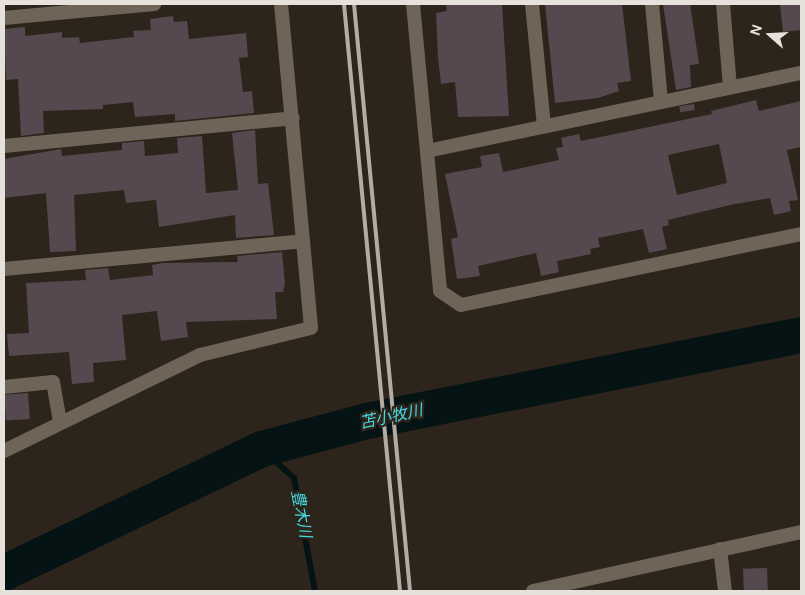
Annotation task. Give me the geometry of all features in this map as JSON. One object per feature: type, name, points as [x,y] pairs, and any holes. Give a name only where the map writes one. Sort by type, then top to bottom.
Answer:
[{"type":"street","points":[[4,18],[154,4]]},
{"type":"street","points":[[4,451],[60,421],[200,355],[311,328],[281,4]]},
{"type":"street","points":[[413,4],[440,291],[461,305],[801,234]]},
{"type":"street","points":[[532,4],[544,126]]},
{"type":"street","points":[[652,4],[661,101]]},
{"type":"street","points":[[723,4],[730,87]]},
{"type":"street","points":[[427,151],[801,73]]},
{"type":"street","points":[[4,146],[293,118]]},
{"type":"street","points":[[4,269],[303,242]]},
{"type":"street","points":[[4,387],[54,382],[60,421]]},
{"type":"street","points":[[533,591],[801,532]]},
{"type":"street","points":[[720,549],[725,591]]},
{"type":"building","points":[[446,4],[502,4],[509,116],[458,117],[455,82],[441,84],[438,57],[436,13],[447,11]]},
{"type":"building","points":[[545,4],[622,4],[631,81],[617,83],[619,91],[598,98],[555,103]]},
{"type":"building","points":[[663,4],[690,4],[699,64],[690,65],[691,87],[676,90]]},
{"type":"building","points":[[780,4],[801,4],[801,30],[783,32]]},
{"type":"building","points":[[173,16],[174,22],[187,21],[189,39],[246,33],[248,57],[239,58],[243,92],[252,91],[254,113],[175,121],[175,114],[135,117],[133,102],[103,105],[103,109],[43,111],[44,133],[21,136],[18,79],[6,80],[4,29],[25,27],[25,36],[62,32],[62,38],[79,37],[80,43],[134,37],[133,31],[151,30],[150,19]]},
{"type":"building","points":[[756,100],[759,111],[801,101],[801,147],[787,150],[798,200],[789,201],[791,211],[774,215],[770,198],[730,205],[668,220],[669,225],[662,227],[667,249],[649,253],[643,229],[598,238],[600,247],[590,249],[591,254],[557,261],[559,272],[541,276],[536,253],[478,266],[480,276],[457,279],[451,239],[458,237],[445,174],[482,167],[480,156],[499,153],[503,172],[559,160],[556,148],[563,147],[561,138],[579,134],[581,141],[712,114],[711,111]],"holes":[[[719,144],[727,183],[677,195],[668,155]]]},
{"type":"building","points":[[694,104],[695,110],[680,112],[679,106]]},
{"type":"building","points":[[255,130],[258,184],[268,183],[274,235],[236,238],[235,215],[159,227],[156,200],[126,203],[124,190],[74,195],[76,251],[50,252],[46,193],[4,198],[4,159],[61,149],[62,156],[122,150],[122,143],[144,141],[145,156],[178,153],[177,138],[202,136],[206,193],[238,190],[232,133]]},
{"type":"building","points":[[282,252],[285,283],[283,292],[275,292],[277,319],[186,322],[188,337],[161,341],[157,311],[122,315],[126,360],[93,363],[94,382],[72,384],[69,352],[9,356],[7,334],[29,333],[26,283],[86,280],[85,270],[108,268],[110,280],[153,275],[152,265],[163,263],[238,262],[237,256]]},
{"type":"building","points":[[28,393],[30,419],[6,421],[4,395]]},
{"type":"building","points":[[767,568],[768,591],[744,591],[743,569]]},
{"type":"waterway","name":"苫小牧川","points":[[4,573],[262,449],[367,421],[801,335]]},
{"type":"waterway","name":"豊木川","points":[[262,449],[294,478],[315,591]]},
{"type":"railway","points":[[344,4],[400,591]]},
{"type":"railway","points":[[354,4],[410,591]]}]
